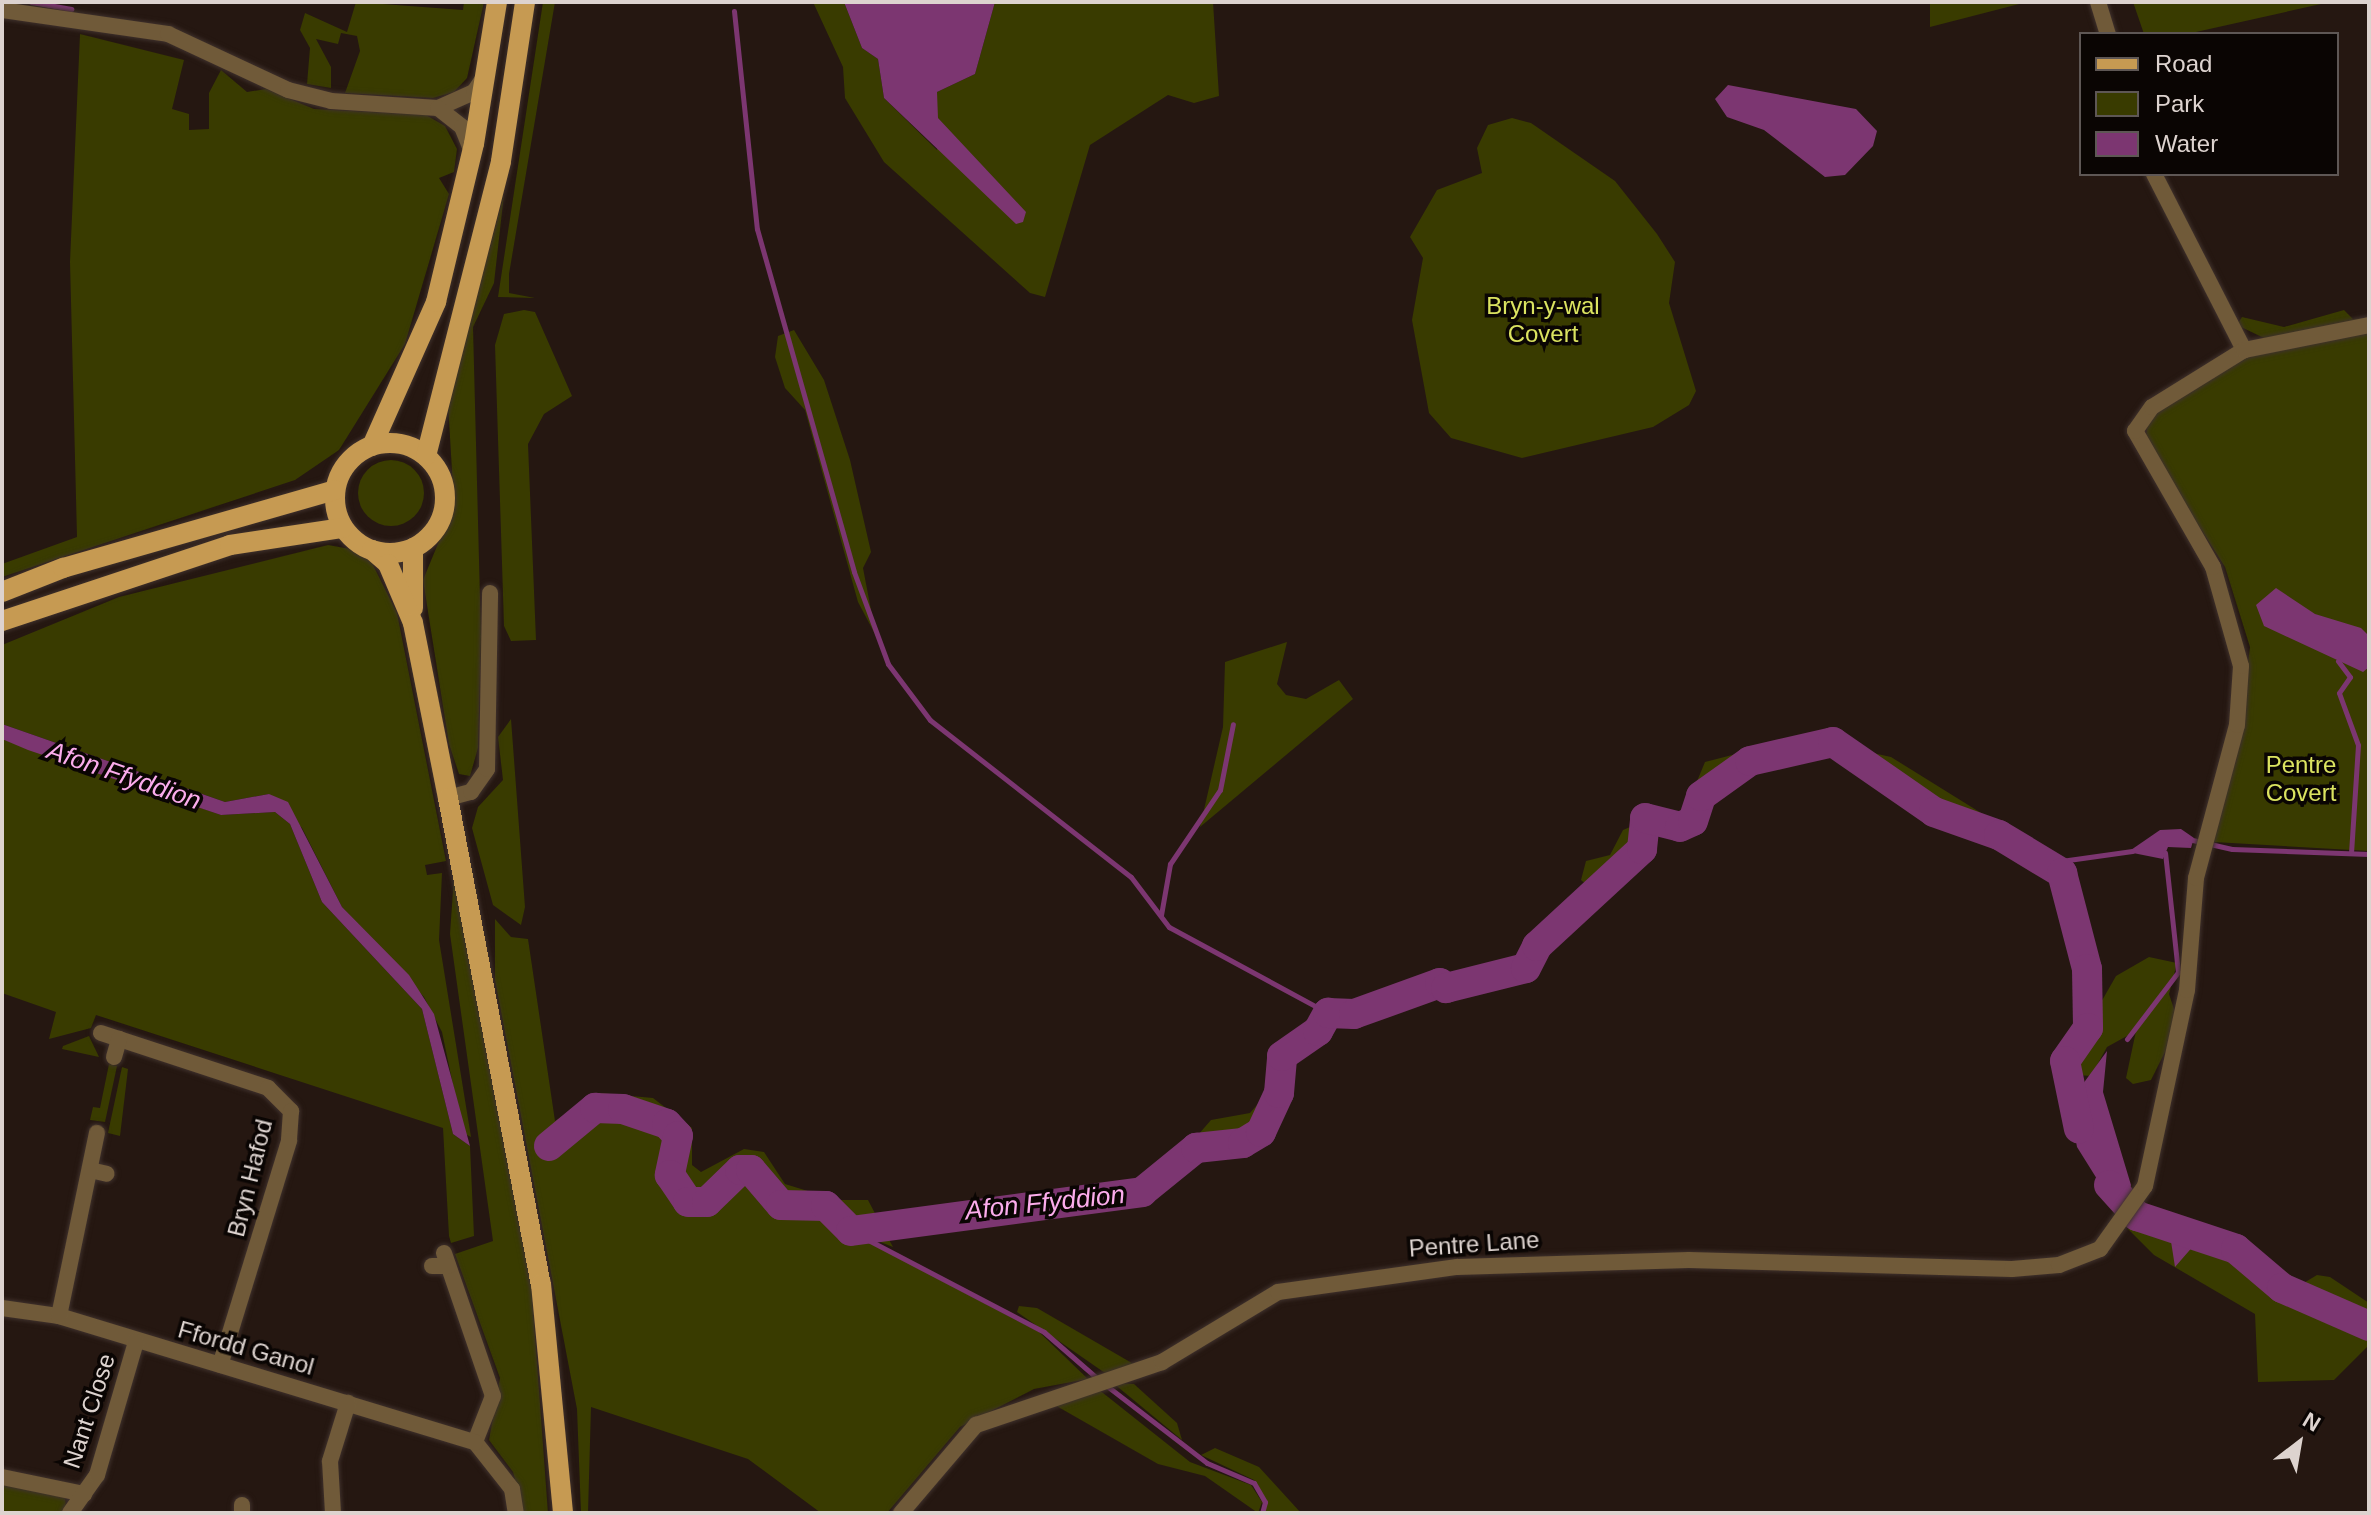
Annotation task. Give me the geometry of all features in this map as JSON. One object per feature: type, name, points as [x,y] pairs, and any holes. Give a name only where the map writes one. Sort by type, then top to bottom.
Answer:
[{"type":"main road","points":[[372,446],[436,302],[472,152],[497,2]]},
{"type":"main road","points":[[525,2],[501,161],[426,456],[445,495],[443,514],[413,548],[413,623],[541,1284],[563,1513]]},
{"type":"main road","points":[[413,623],[388,564],[343,528],[335,490],[350,460],[372,446],[391,442],[426,456]]},
{"type":"main road","points":[[2,592],[76,564],[335,490]]},
{"type":"main road","points":[[2,621],[230,545],[343,528]]},
{"type":"main road","points":[[372,550],[413,548]]},
{"type":"street","points":[[2098,2],[2107,32]]},
{"type":"street","points":[[2,10],[168,34],[288,90],[331,101],[438,108],[474,92],[487,73]]},
{"type":"street","points":[[438,108],[462,127],[472,152]]},
{"type":"street","points":[[2155,176],[2244,350],[2369,325]]},
{"type":"street","name":"Pentre Lane","points":[[901,1513],[976,1425],[1177,1355],[1248,1304],[1325,1283],[1575,1261],[2037,1268],[2080,1258],[2115,1234],[2136,1203],[2187,990],[2203,842],[2237,725],[2241,666],[2213,567],[2135,431],[2152,407],[2244,350]]},
{"type":"street","points":[[448,798],[471,792],[487,769],[490,593]]},
{"type":"street","name":"Bryn Hafod","points":[[101,1033],[268,1088],[291,1111],[291,1132],[220,1365]]},
{"type":"street","points":[[114,1057],[119,1039]]},
{"type":"street","points":[[59,1316],[97,1133]]},
{"type":"street","points":[[90,1170],[107,1174]]},
{"type":"street","points":[[441,1262],[493,1396],[475,1442],[512,1489],[516,1513]]},
{"type":"street","name":"Ffordd Ganol","points":[[2,1308],[59,1316],[136,1342],[475,1442]]},
{"type":"street","name":"Nant Close","points":[[70,1513],[84,1494],[104,1455],[136,1342]]},
{"type":"street","points":[[333,1513],[330,1461],[348,1403]]},
{"type":"street","name":"Nant Close","points":[[2,1477],[84,1494]]},
{"type":"green space","points":[[356,2],[463,10],[464,2],[484,2],[467,78],[454,92],[433,98],[345,93],[360,51],[357,36],[341,33],[338,44],[316,39],[331,67],[331,88],[307,84],[310,48],[300,30],[305,13],[347,32]]},
{"type":"green space","points":[[543,2],[555,2],[509,274],[509,293],[535,298],[498,297]]},
{"type":"green space","points":[[813,2],[844,2],[862,48],[878,59],[884,98],[937,150],[937,92],[975,74],[995,2],[1213,2],[1219,96],[1194,103],[1168,95],[1090,145],[1045,297],[1030,293],[884,162],[845,98],[843,67]]},
{"type":"green space","points":[[1930,2],[2027,2],[1930,27]]},
{"type":"green space","points":[[2133,2],[2330,2],[2196,32],[2143,32]]},
{"type":"green space","points":[[80,34],[184,60],[172,109],[189,114],[189,130],[209,129],[209,93],[221,70],[247,92],[266,89],[314,109],[426,115],[445,126],[457,149],[454,172],[439,178],[449,194],[405,344],[339,450],[295,480],[2,577],[2,564],[77,537],[70,262]]},
{"type":"green space","name":"Bryn-y-wal Covert","points":[[1512,118],[1531,123],[1615,181],[1657,234],[1675,262],[1669,303],[1696,391],[1689,405],[1653,427],[1522,458],[1451,438],[1429,413],[1412,320],[1423,258],[1410,237],[1437,190],[1482,173],[1477,148],[1488,125]]},
{"type":"green space","points":[[504,194],[494,283],[473,327],[481,637],[478,748],[470,776],[459,774],[449,744],[423,580],[454,505],[448,403]]},
{"type":"green space","points":[[524,310],[535,312],[572,396],[544,414],[528,444],[536,640],[511,641],[504,626],[495,345],[504,314]]},
{"type":"green space","points":[[2344,310],[2353,319],[2369,318],[2266,339],[2237,325],[2242,317],[2284,327]]},
{"type":"green space","points":[[794,330],[824,380],[850,460],[871,552],[863,568],[876,636],[858,602],[805,410],[785,388],[775,357],[778,336]]},
{"type":"green space","name":"Pentre Covert","points":[[2369,333],[2369,851],[2214,842],[2208,836],[2236,761],[2250,647],[2225,567],[2146,443],[2147,424],[2154,409],[2235,358]]},
{"type":"green space","points":[[384,460],[398,460],[410,465],[419,474],[424,493],[422,506],[415,517],[398,526],[384,526],[372,521],[363,512],[358,500],[358,486],[363,474],[372,465]]},
{"type":"green space","points":[[328,545],[356,550],[372,563],[397,613],[446,861],[425,865],[427,875],[442,873],[439,940],[471,1137],[463,1133],[442,1032],[424,997],[342,907],[302,828],[269,794],[225,802],[2,724],[2,645],[119,597]]},
{"type":"green space","points":[[1287,642],[1277,684],[1286,695],[1306,699],[1339,680],[1353,699],[1200,827],[1223,727],[1225,662]]},
{"type":"green space","points":[[511,719],[525,907],[521,925],[493,905],[472,828],[478,807],[503,780],[498,737]]},
{"type":"green space","points":[[2,739],[221,815],[275,812],[290,824],[322,902],[422,1009],[453,1134],[470,1146],[474,1236],[451,1243],[443,1128],[96,1015],[91,1028],[49,1039],[56,1012],[2,993]]},
{"type":"green space","points":[[1767,746],[1725,772],[1690,798],[1705,762]]},
{"type":"green space","points":[[1864,751],[1891,757],[1994,821],[1992,828],[1934,808]]},
{"type":"green space","points":[[1635,825],[1635,848],[1588,886],[1581,880],[1586,861],[1610,855],[1623,830]]},
{"type":"green space","points":[[454,876],[531,1281],[548,1513],[524,1513],[513,1472],[489,1440],[500,1378],[455,1254],[493,1241],[450,934]]},
{"type":"green space","points":[[495,919],[511,937],[528,939],[555,1121],[599,1093],[653,1098],[692,1128],[692,1165],[701,1172],[744,1149],[764,1152],[785,1184],[837,1200],[868,1200],[879,1221],[856,1226],[827,1202],[781,1199],[747,1168],[689,1199],[673,1172],[683,1143],[679,1132],[649,1110],[625,1104],[591,1106],[550,1132],[550,1151],[594,1113],[624,1112],[653,1123],[675,1140],[667,1178],[686,1206],[707,1205],[749,1172],[764,1198],[788,1210],[824,1210],[851,1233],[1039,1332],[1088,1379],[1034,1389],[960,1427],[887,1513],[821,1513],[748,1459],[591,1407],[588,1513],[581,1513],[577,1409],[495,980]]},
{"type":"green space","points":[[2149,957],[2177,963],[2169,994],[2179,1024],[2151,1080],[2133,1084],[2126,1078],[2136,1031],[2107,1047],[2091,1076],[2077,1075],[2072,1053],[2116,976]]},
{"type":"green space","points":[[89,1036],[99,1057],[62,1049],[63,1046]]},
{"type":"green space","points":[[109,1064],[117,1066],[105,1122],[90,1120],[93,1107],[100,1108]]},
{"type":"green space","points":[[122,1067],[128,1069],[120,1136],[108,1133]]},
{"type":"green space","points":[[1270,1090],[1275,1094],[1267,1114],[1242,1140],[1191,1143],[1211,1120],[1250,1113]]},
{"type":"green space","points":[[2141,1214],[2245,1241],[2302,1284],[2317,1275],[2330,1277],[2369,1303],[2369,1345],[2334,1380],[2258,1382],[2255,1314],[2154,1255],[2128,1229]]},
{"type":"green space","points":[[882,1227],[893,1247],[860,1234]]},
{"type":"green space","points":[[1019,1306],[1037,1308],[1137,1366],[1105,1373],[1017,1312]]},
{"type":"green space","points":[[1113,1383],[1134,1384],[1177,1423],[1182,1440]]},
{"type":"green space","points":[[1098,1389],[1190,1462],[1251,1485],[1262,1502],[1258,1513],[1205,1476],[1158,1464],[1053,1404]]},
{"type":"green space","points":[[1215,1448],[1259,1467],[1301,1513],[1266,1513],[1254,1480],[1201,1455]]},
{"type":"green space","points":[[2,1484],[65,1497],[66,1507],[62,1513],[2,1513]]},
{"type":"water","points":[[844,2],[995,2],[975,74],[937,92],[938,118],[1026,212],[1023,222],[1016,224],[884,98],[878,59],[862,48]]},
{"type":"water","points":[[1728,85],[1856,109],[1877,131],[1873,146],[1845,175],[1825,177],[1764,130],[1727,117],[1715,99]]},
{"type":"water","points":[[2276,588],[2315,614],[2361,628],[2369,636],[2369,667],[2363,672],[2264,626],[2256,605]]},
{"type":"water","points":[[2,724],[225,802],[269,794],[288,802],[342,907],[409,975],[434,1014],[470,1146],[453,1134],[422,1009],[322,902],[290,824],[275,812],[221,815],[28,750],[2,739]]},
{"type":"water","points":[[2181,829],[2194,838],[2191,848],[2168,847],[2163,859],[2128,852],[2160,830]]},
{"type":"water","points":[[2107,1051],[2103,1092],[2131,1185],[2127,1206],[2117,1211],[2077,1147],[2069,1103]]},
{"type":"water","points":[[2148,1222],[2221,1239],[2236,1249],[2195,1244],[2175,1267],[2170,1235]]},
{"type":"waterway","points":[[31,2],[71,9]]},
{"type":"waterway","points":[[734,11],[757,229],[854,572],[888,664],[930,720],[1131,877],[1169,927],[1328,1013]]},
{"type":"waterway","points":[[2338,661],[2350,677],[2339,693],[2358,745],[2351,853]]},
{"type":"waterway","points":[[1161,915],[1170,864],[1220,790],[1233,724]]},
{"type":"waterway","name":"Afon Ffyddion","points":[[549,1146],[595,1108],[623,1109],[667,1124],[678,1136],[670,1175],[688,1202],[707,1202],[740,1170],[751,1170],[781,1205],[826,1206],[851,1231],[1142,1192],[1196,1148],[1243,1143],[1261,1132],[1279,1093],[1282,1056],[1318,1031],[1328,1013],[1354,1014],[1440,983],[1446,988],[1526,968],[1537,946],[1642,849],[1645,818],[1680,827],[1693,821],[1701,796],[1750,761],[1833,742],[1934,812],[1999,835],[2062,873],[2087,969],[2088,1028],[2065,1061],[2079,1129]]},
{"type":"waterway","points":[[2188,839],[2232,849],[2369,854]]},
{"type":"waterway","points":[[2054,862],[2132,851]]},
{"type":"waterway","points":[[2127,1039],[2178,972],[2165,853]]},
{"type":"waterway","name":"Afon Ffyddion","points":[[2109,1185],[2137,1216],[2236,1249],[2282,1288],[2369,1326]]},
{"type":"waterway","points":[[851,1231],[1044,1332],[1099,1380]]},
{"type":"waterway","points":[[1107,1386],[1207,1463],[1254,1483],[1265,1502],[1262,1513]]}]
